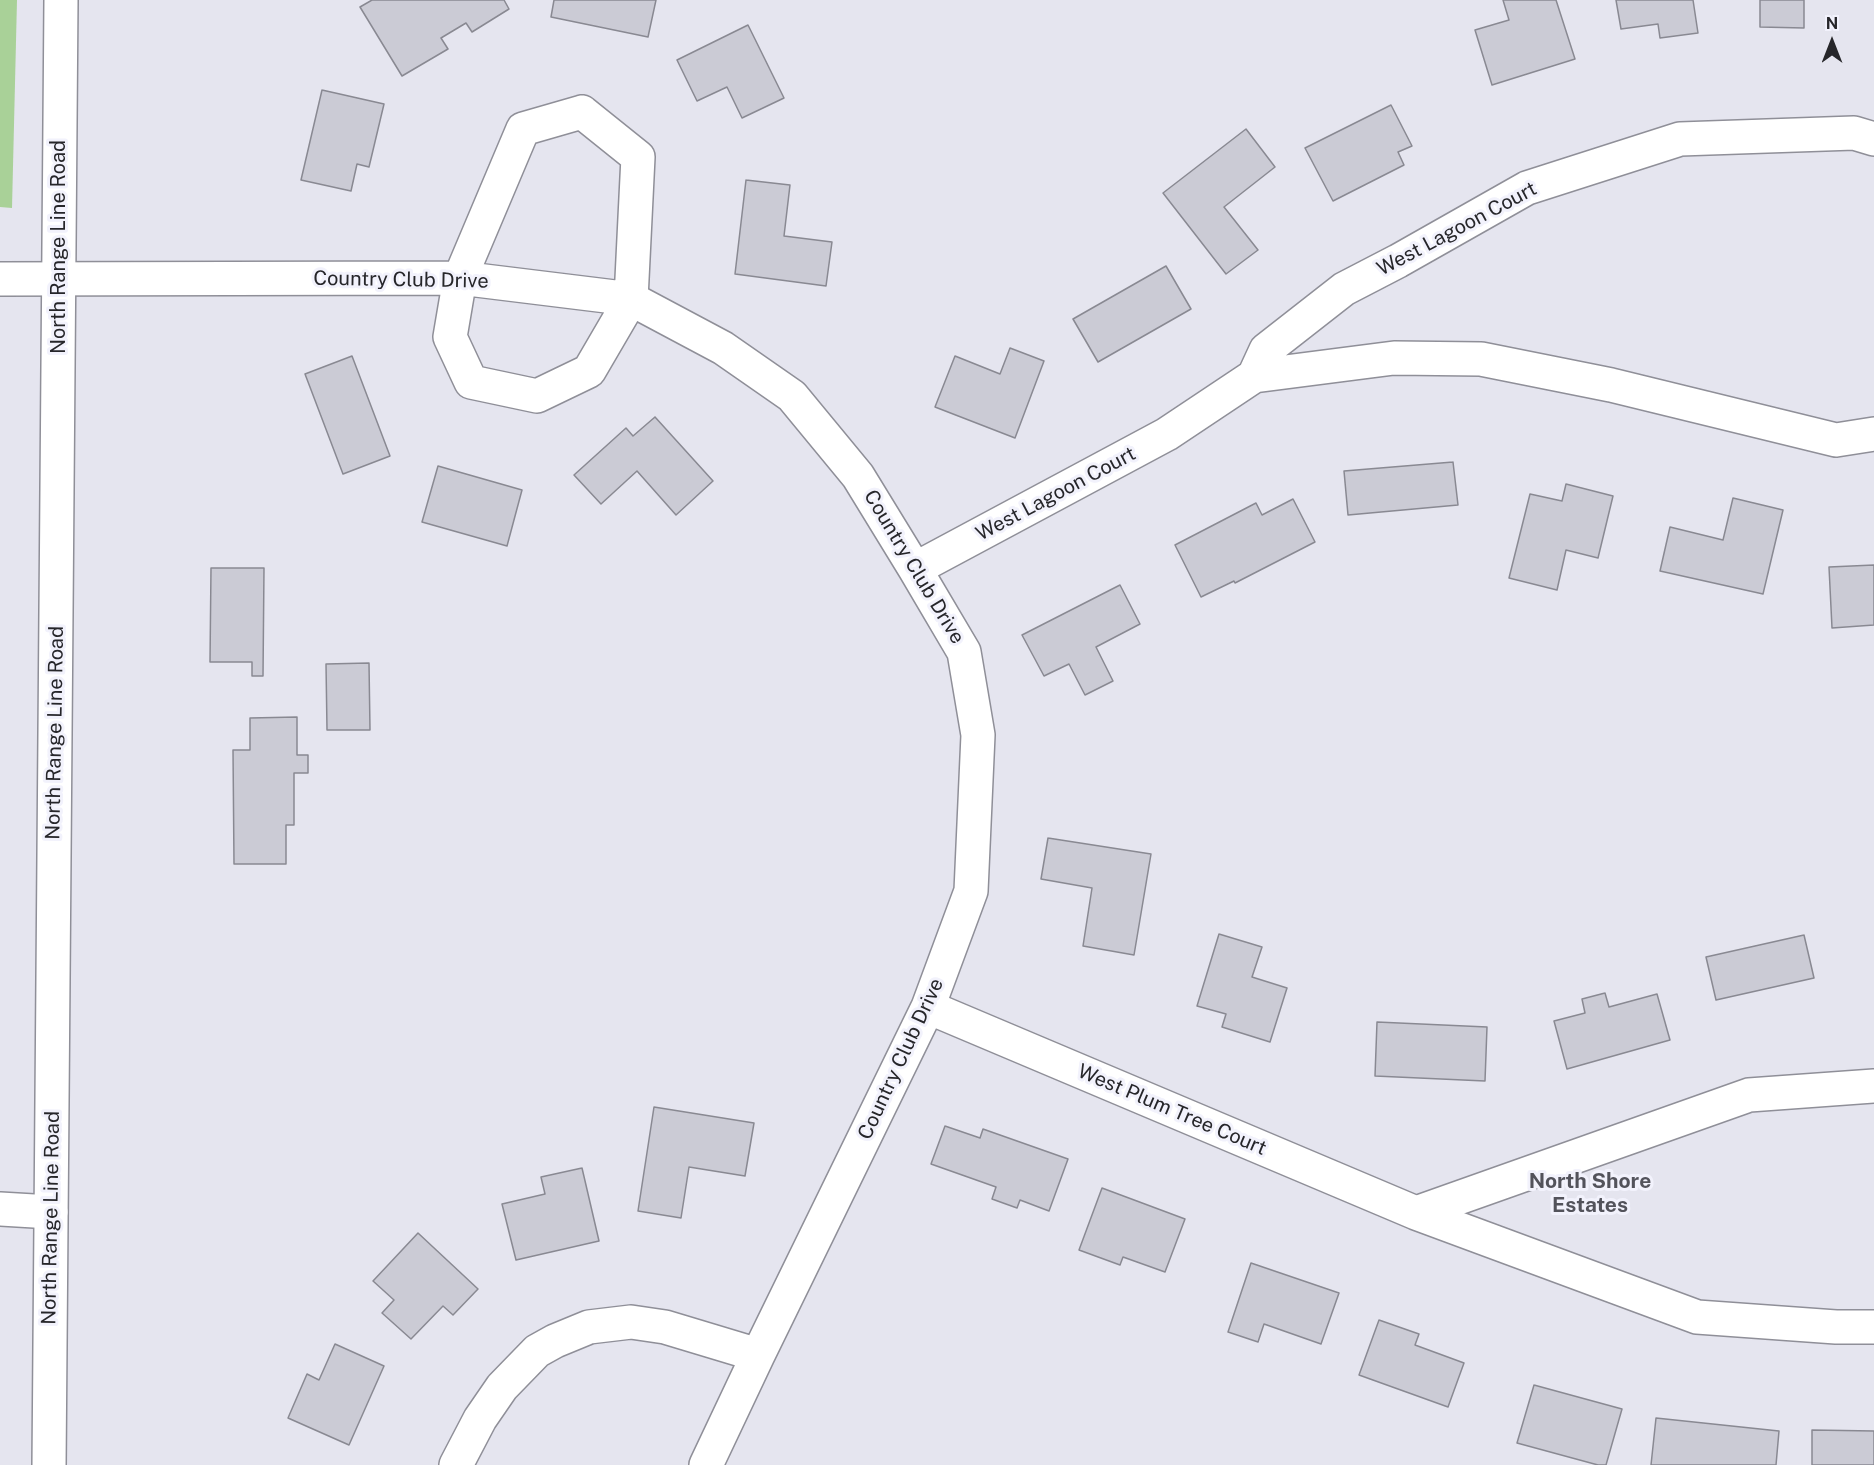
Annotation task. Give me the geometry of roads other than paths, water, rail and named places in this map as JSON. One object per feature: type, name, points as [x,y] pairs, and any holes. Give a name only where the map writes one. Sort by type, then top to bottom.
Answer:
[{"type":"street","name":"North Range Line Road","points":[[49,1465],[61,0]]},
{"type":"street","points":[[582,112],[638,157],[631,299],[589,371],[537,396],[471,382],[450,337],[460,278],[523,129],[582,112]]},
{"type":"street","name":"West Lagoon Court","points":[[1254,376],[1266,350],[1344,289],[1527,188],[1680,140],[1854,133],[1874,139]]},
{"type":"street","name":"Country Club Drive","points":[[0,279],[460,278],[631,299],[723,348],[792,396],[858,476],[915,569],[964,652],[978,735],[971,891],[928,1007],[706,1465]]},
{"type":"street","name":"West Lagoon Court","points":[[915,569],[1167,434],[1254,376],[1394,358],[1481,359],[1611,385],[1836,441],[1874,434]]},
{"type":"street","name":"West Plum Tree Court","points":[[928,1007],[1416,1213],[1697,1317],[1836,1327],[1874,1327]]},
{"type":"street","points":[[1416,1213],[1749,1095],[1874,1086]]},
{"type":"street","points":[[0,1209],[51,1212]]},
{"type":"street","points":[[456,1465],[480,1419],[502,1387],[537,1352],[555,1341],[589,1327],[630,1322],[665,1327],[758,1355]]},
{"type":"district","name":"North Shore Estates","points":[[1590,1194]]}]
